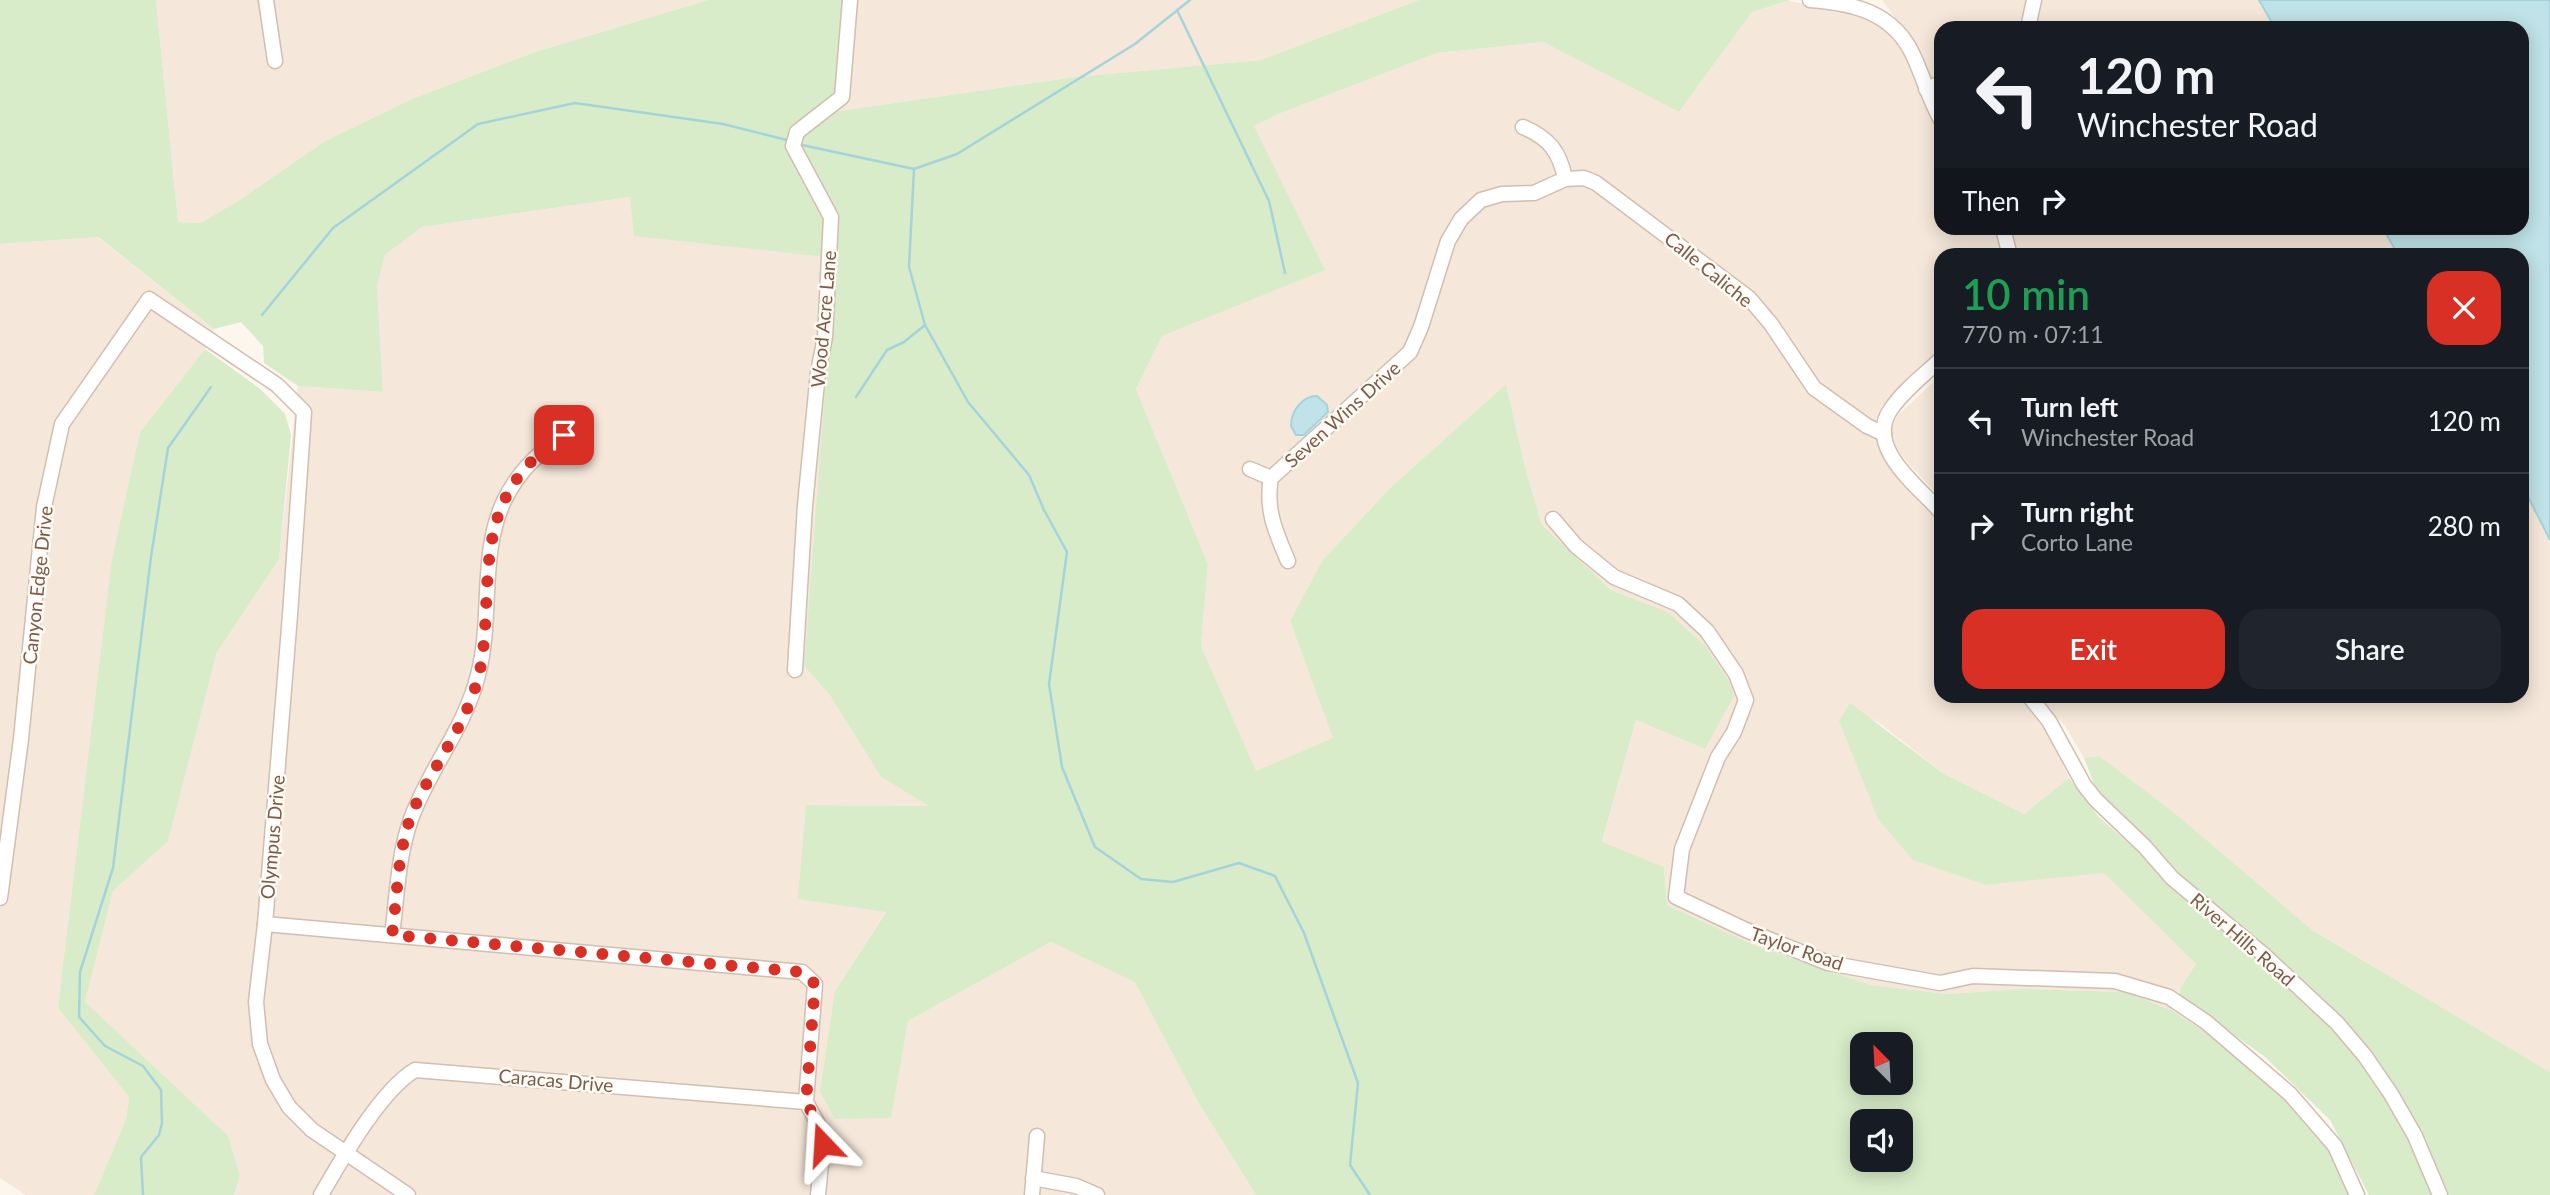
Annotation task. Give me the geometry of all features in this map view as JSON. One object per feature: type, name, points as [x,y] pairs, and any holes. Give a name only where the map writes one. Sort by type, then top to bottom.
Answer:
[{"type":"street","points":[[266,0],[275,61]]},
{"type":"street","name":"Wood Acre Lane","points":[[795,670],[805,505],[818,372],[825,337],[831,217],[793,146],[797,132],[842,97],[850,0]]},
{"type":"street","points":[[1810,0],[1843,2],[1886,19],[1901,35],[1913,54],[1934,106]]},
{"type":"street","points":[[2030,21],[2035,0]]},
{"type":"street","points":[[1926,89],[1934,86]]},
{"type":"street","points":[[1523,127],[1551,144],[1562,161],[1565,179]]},
{"type":"street","name":"Calle Caliche","points":[[1565,179],[1584,178],[1596,183],[1734,286],[1771,324],[1814,388],[1867,426],[1884,434]]},
{"type":"street","name":"Seven Wins Drive","points":[[1288,561],[1275,531],[1267,499],[1271,478],[1410,352],[1421,327],[1448,241],[1472,207],[1481,200],[1502,194],[1534,193],[1565,179]]},
{"type":"street","name":"Olympus Drive","points":[[149,299],[277,385],[303,412],[290,615],[265,924],[256,1002],[260,1044],[273,1080],[289,1107],[312,1130],[408,1195]]},
{"type":"street","name":"Canyon Edge Drive","points":[[0,898],[21,739],[44,508],[62,424],[149,299]]},
{"type":"street","points":[[1934,366],[1896,402],[1884,422],[1884,434],[1891,457],[1934,504]]},
{"type":"street","points":[[392,935],[403,848],[410,820],[458,730],[480,670],[492,541],[503,503],[530,463],[550,445],[579,429]]},
{"type":"street","points":[[1250,469],[1271,478]]},
{"type":"street","name":"Taylor Road","points":[[1553,519],[1576,546],[1614,577],[1678,604],[1698,622],[1736,674],[1745,700],[1734,732],[1718,757],[1682,849],[1676,897],[1746,930],[1828,963],[1940,983],[1973,976],[2115,981],[2169,998],[2206,1022],[2290,1094],[2335,1146],[2357,1195]]},
{"type":"street","name":"River Hills Road","points":[[2035,703],[2049,721],[2084,785],[2096,800],[2145,847],[2172,878],[2264,955],[2337,1023],[2365,1056],[2415,1136],[2440,1195]]},
{"type":"street","points":[[265,924],[802,972],[815,984],[806,1102],[817,1122],[823,1144],[818,1195]]},
{"type":"street","name":"Caracas Drive","points":[[321,1195],[345,1154],[400,1079],[415,1070],[806,1102]]},
{"type":"street","points":[[1032,1195],[1037,1136]]},
{"type":"street","points":[[1033,1178],[1076,1186],[1097,1195]]},
{"type":"shaded area","points":[[156,0],[708,0],[535,52],[414,98],[325,141],[238,201],[200,223],[178,222]]},
{"type":"shaded area","points":[[844,0],[1419,0],[1261,60],[1075,77],[839,111],[831,99]]},
{"type":"shaded area","points":[[1882,0],[2259,0],[2271,21],[1934,21],[1934,87],[1920,52]]},
{"type":"shaded area","points":[[1789,1],[1868,16],[1902,47],[1934,118],[1934,235],[1999,235],[2002,241],[2002,248],[1934,248],[1934,357],[1882,406],[1874,424],[1878,447],[1891,468],[1934,516],[1934,703],[2024,703],[2048,734],[2069,778],[2024,814],[1944,774],[1873,718],[1986,885],[2104,872],[2196,964],[2180,988],[2173,1011],[2126,992],[2023,989],[1947,994],[1871,985],[1754,945],[1667,905],[1664,867],[1602,843],[1636,720],[1705,749],[1668,612],[1611,590],[1542,525],[1525,467],[1506,384],[1390,488],[1322,561],[1290,621],[1334,738],[1256,772],[1201,646],[1208,564],[1136,389],[1162,336],[1324,270],[1254,126],[1437,53],[1543,42],[1679,112],[1752,12]]},
{"type":"shaded area","points":[[630,197],[836,258],[804,666],[829,694],[881,777],[930,806],[807,805],[886,911],[835,991],[890,1118],[908,1021],[1051,942],[1135,981],[1198,1102],[1256,1195],[234,1195],[240,1176],[85,1002],[113,891],[168,840],[217,652],[279,559],[298,386],[383,392],[377,286],[385,255],[422,227]]},
{"type":"shaded area","points":[[2012,235],[2387,235],[2394,248],[2014,248]]},
{"type":"shaded area","points":[[97,237],[214,329],[205,349],[140,432],[58,1008],[129,1097],[126,1119],[94,1195],[26,1195],[0,1178],[0,244]]},
{"type":"shaded area","points":[[1934,382],[1934,491],[1892,445],[1890,430],[1896,417]]},
{"type":"shaded area","points":[[2529,499],[2550,540],[2550,1072],[2312,930],[2099,756],[2084,758],[2065,726],[2044,703],[2529,703]]},
{"type":"green space","points":[[0,0],[156,0],[178,222],[200,223],[238,201],[325,141],[414,98],[535,52],[708,0],[844,0],[839,85],[831,99],[839,111],[1075,77],[1261,60],[1419,0],[1791,0],[1752,12],[1679,112],[1543,42],[1437,53],[1254,126],[1325,270],[1162,336],[1136,389],[1208,564],[1201,646],[1256,771],[1333,738],[1290,621],[1322,561],[1390,488],[1506,384],[1525,467],[1542,525],[1611,590],[1668,612],[1705,646],[1729,681],[1734,696],[1705,749],[1636,720],[1602,842],[1664,867],[1667,905],[1754,945],[1871,985],[1947,994],[2023,989],[2126,992],[2173,1011],[2216,1039],[2287,1101],[2332,1152],[2351,1195],[1256,1195],[1198,1102],[1135,982],[1051,942],[908,1021],[891,1118],[835,1119],[820,1092],[835,991],[886,912],[798,899],[806,805],[929,806],[881,777],[829,694],[804,666],[835,258],[634,236],[630,197],[422,227],[385,255],[377,286],[383,392],[298,386],[264,363],[263,346],[241,322],[214,329],[98,237],[0,244]]},
{"type":"green space","points":[[205,349],[259,388],[285,414],[291,435],[279,559],[217,652],[168,841],[113,891],[85,1002],[228,1136],[240,1176],[234,1195],[94,1195],[126,1119],[129,1097],[58,1008],[112,559],[140,432]]},
{"type":"green space","points":[[1850,703],[1944,774],[2024,814],[2069,778],[2098,816],[2325,1019],[2366,1069],[2403,1126],[2433,1195],[2369,1195],[2330,1120],[2264,1056],[2179,996],[2180,988],[2196,964],[2104,873],[1986,885],[1913,860],[1878,819],[1839,721]]},
{"type":"green space","points":[[2099,756],[2172,811],[2312,930],[2550,1072],[2550,1195],[2446,1195],[2402,1102],[2356,1033],[2173,869],[2098,794],[2084,758]]},
{"type":"water","points":[[2259,0],[2550,0],[2550,540],[2529,499],[2529,248],[2394,248],[2387,235],[2529,235],[2529,21],[2271,21]]},
{"type":"water","points":[[1317,396],[1327,405],[1328,412],[1304,435],[1296,435],[1291,426],[1295,410],[1302,402]]},
{"type":"waterway","points":[[802,145],[914,169],[957,154],[1135,44],[1190,0]]},
{"type":"waterway","points":[[1177,10],[1269,201],[1285,273]]},
{"type":"waterway","points":[[262,315],[333,228],[478,124],[575,103],[723,124],[787,140]]},
{"type":"waterway","points":[[914,169],[909,267],[925,325],[968,402],[1029,475],[1067,552],[1049,684],[1062,767],[1095,847],[1141,879],[1173,882],[1239,863],[1275,876],[1304,933],[1358,1083],[1350,1165],[1370,1195]]},
{"type":"waterway","points":[[856,397],[887,350],[904,342],[925,325]]},
{"type":"waterway","points":[[143,1195],[141,1157],[159,1135],[162,1123],[161,1090],[143,1066],[105,1046],[79,1017],[80,972],[113,868],[151,557],[168,448],[211,387]]},
{"type":"route","points":[[564,435],[540,453],[519,475],[503,503],[492,541],[480,670],[458,730],[410,820],[403,848],[392,935],[802,972],[815,984],[806,1102],[817,1122],[823,1144]]}]
